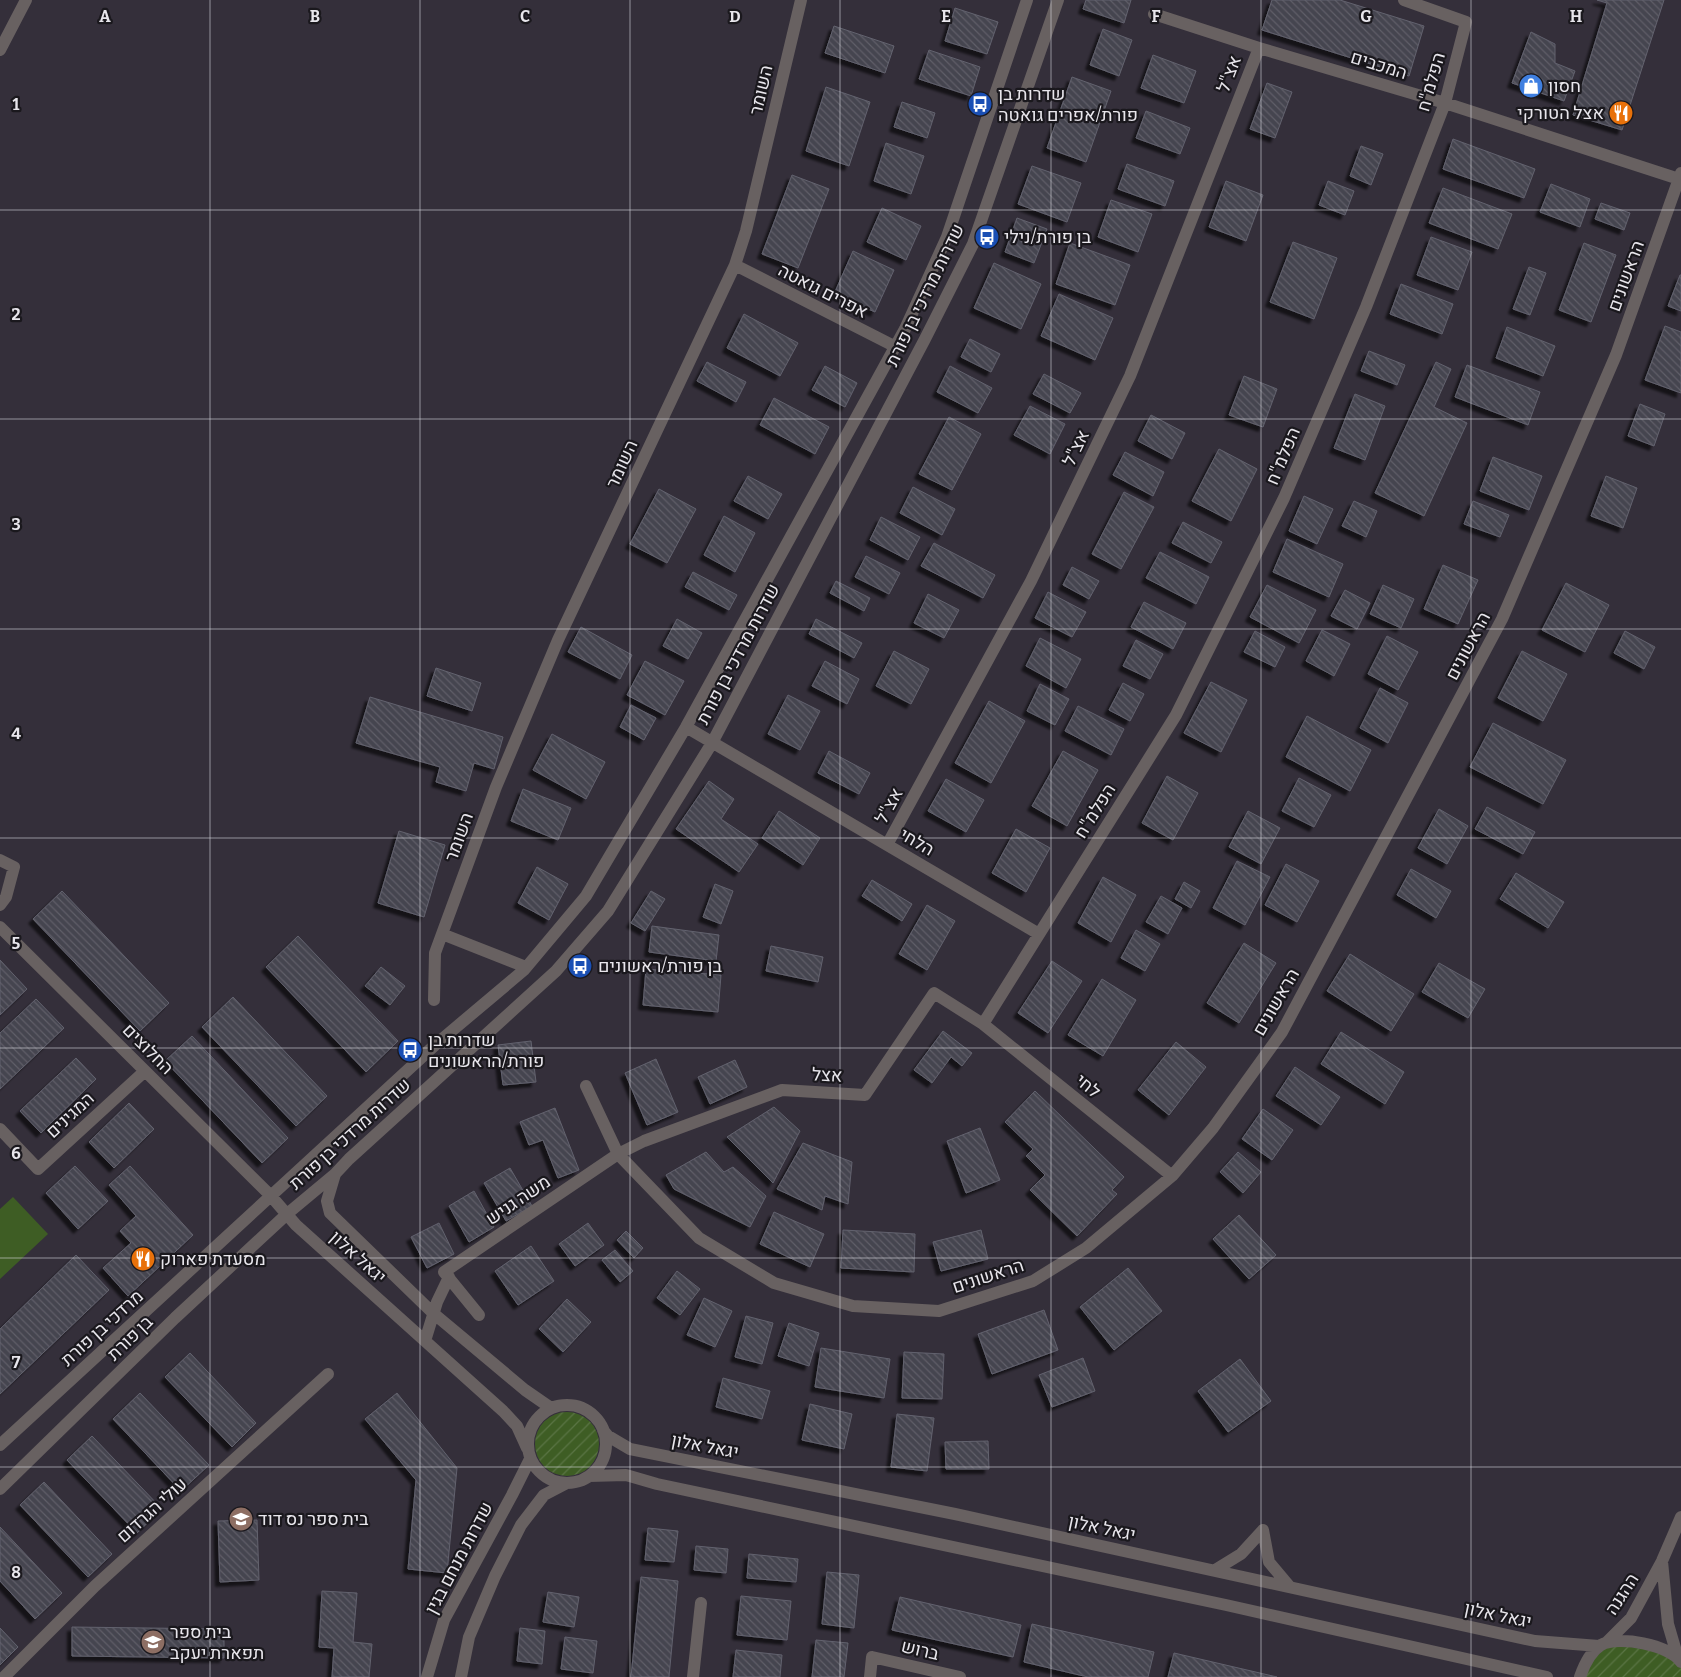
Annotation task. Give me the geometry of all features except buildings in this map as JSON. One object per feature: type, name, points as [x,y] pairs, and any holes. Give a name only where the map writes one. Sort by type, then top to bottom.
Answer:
[{"type":"street","points":[[0,50],[26,0]]},
{"type":"street","name":"השומר","points":[[434,1000],[435,953],[496,787],[558,640],[735,265],[746,231],[801,0]]},
{"type":"street","name":"שדרות מרדכי בן פורת","points":[[271,1196],[435,1044],[526,967],[586,896],[686,727],[896,347],[947,237],[1027,0]]},
{"type":"street","name":"שדרות מרדכי בן פורת","points":[[287,1214],[335,1174],[349,1159],[556,971],[608,911],[712,743],[925,339],[972,244],[1058,0]]},
{"type":"street","name":"הפלמ\"ח","points":[[1039,934],[1176,715],[1284,498],[1366,307],[1445,103],[1466,22],[1404,0]]},
{"type":"street","name":"המכבים","points":[[1154,14],[1259,48],[1680,176]]},
{"type":"street","name":"אצ\"ל","points":[[887,845],[1031,581],[1130,376],[1259,48]]},
{"type":"street","name":"הראשונים","points":[[586,1086],[618,1154],[699,1238],[774,1283],[853,1306],[939,1311],[1033,1281],[1086,1248],[1172,1176],[1213,1128],[1282,1032],[1502,619],[1616,355],[1680,176]]},
{"type":"street","name":"אפרים גואטה","points":[[735,265],[896,347]]},
{"type":"street","name":"הלחי","points":[[686,727],[1039,934]]},
{"type":"street","points":[[0,860],[14,868],[6,897],[0,904]]},
{"type":"street","name":"החלוצים","points":[[0,927],[271,1196]]},
{"type":"street","points":[[442,934],[526,967]]},
{"type":"street","points":[[983,1024],[1039,934]]},
{"type":"street","name":"אצל","points":[[618,1154],[644,1141],[782,1090],[865,1095],[934,993],[983,1024]]},
{"type":"street","name":"לחי","points":[[983,1024],[1172,1176]]},
{"type":"street","name":"המגינים","points":[[0,1129],[38,1169],[144,1071]]},
{"type":"street","name":"משה גניש","points":[[425,1341],[433,1312],[448,1278],[444,1272],[618,1154]]},
{"type":"street","name":"יגאל אלון","points":[[335,1174],[327,1201],[330,1213],[433,1312],[525,1390],[551,1408]]},
{"type":"street","name":"יגאל אלון","points":[[271,1196],[296,1225],[513,1421],[523,1436],[529,1453]]},
{"type":"street","name":"מרדכי בן פורת","points":[[0,1444],[271,1196]]},
{"type":"street","name":"בן פורת","points":[[0,1489],[175,1318],[287,1214]]},
{"type":"street","points":[[448,1278],[479,1315]]},
{"type":"street","name":"עולי הגרדום","points":[[4,1677],[95,1586],[328,1374]]},
{"type":"street","points":[[563,1404],[576,1406],[592,1415],[603,1430],[605,1452],[600,1465],[589,1476],[579,1481],[556,1482],[545,1477],[536,1469],[529,1453],[528,1436],[533,1424],[541,1414],[551,1408],[563,1404]]},
{"type":"street","name":"יגאל אלון","points":[[603,1430],[608,1436],[630,1449],[964,1516],[1535,1641],[1603,1644],[1636,1642],[1668,1651],[1680,1660]]},
{"type":"street","name":"שדרות מנחם בגין","points":[[427,1677],[444,1620],[512,1495],[529,1453]]},
{"type":"street","points":[[589,1476],[626,1475],[657,1484],[1226,1605],[1547,1677]]},
{"type":"street","points":[[461,1677],[469,1637],[495,1576],[521,1525],[544,1495],[567,1483]]},
{"type":"street","name":"ההגנה","points":[[1580,1677],[1590,1655],[1631,1618],[1662,1561],[1681,1517]]},
{"type":"street","points":[[1215,1570],[1241,1554],[1263,1530],[1269,1562],[1290,1588]]},
{"type":"street","name":"ההגנה","points":[[1662,1561],[1668,1624],[1680,1660]]},
{"type":"street","points":[[693,1677],[701,1603]]},
{"type":"street","name":"ברוש","points":[[870,1677],[872,1657],[960,1677]]},
{"type":"green space","points":[[13,1197],[48,1234],[0,1279],[0,1209]]},
{"type":"green space","points":[[567,1412],[585,1418],[593,1426],[599,1444],[593,1462],[585,1470],[567,1476],[549,1470],[541,1462],[535,1444],[541,1426],[549,1418]]},
{"type":"green space","points":[[1609,1644],[1659,1651],[1681,1665],[1681,1677],[1583,1677],[1586,1667]]},
{"type":"place","name":"חסון","points":[[1531,86]]},
{"type":"place","name":"שדרות בן פורת/אפרים גואטה","points":[[980,104]]},
{"type":"place","name":"אצל הטורקי","points":[[1621,113]]},
{"type":"place","name":"בן פורת/נילי","points":[[987,237]]},
{"type":"place","name":"בן פורת/ראשונים","points":[[580,966]]},
{"type":"place","name":"שדרות בן פורת/הראשונים","points":[[410,1050]]},
{"type":"place","name":"מסעדת פארוק","points":[[143,1259]]},
{"type":"place","name":"בית ספר נס דוד","points":[[241,1519]]},
{"type":"place","name":"בית ספר תפארת יעקב","points":[[153,1642]]}]
